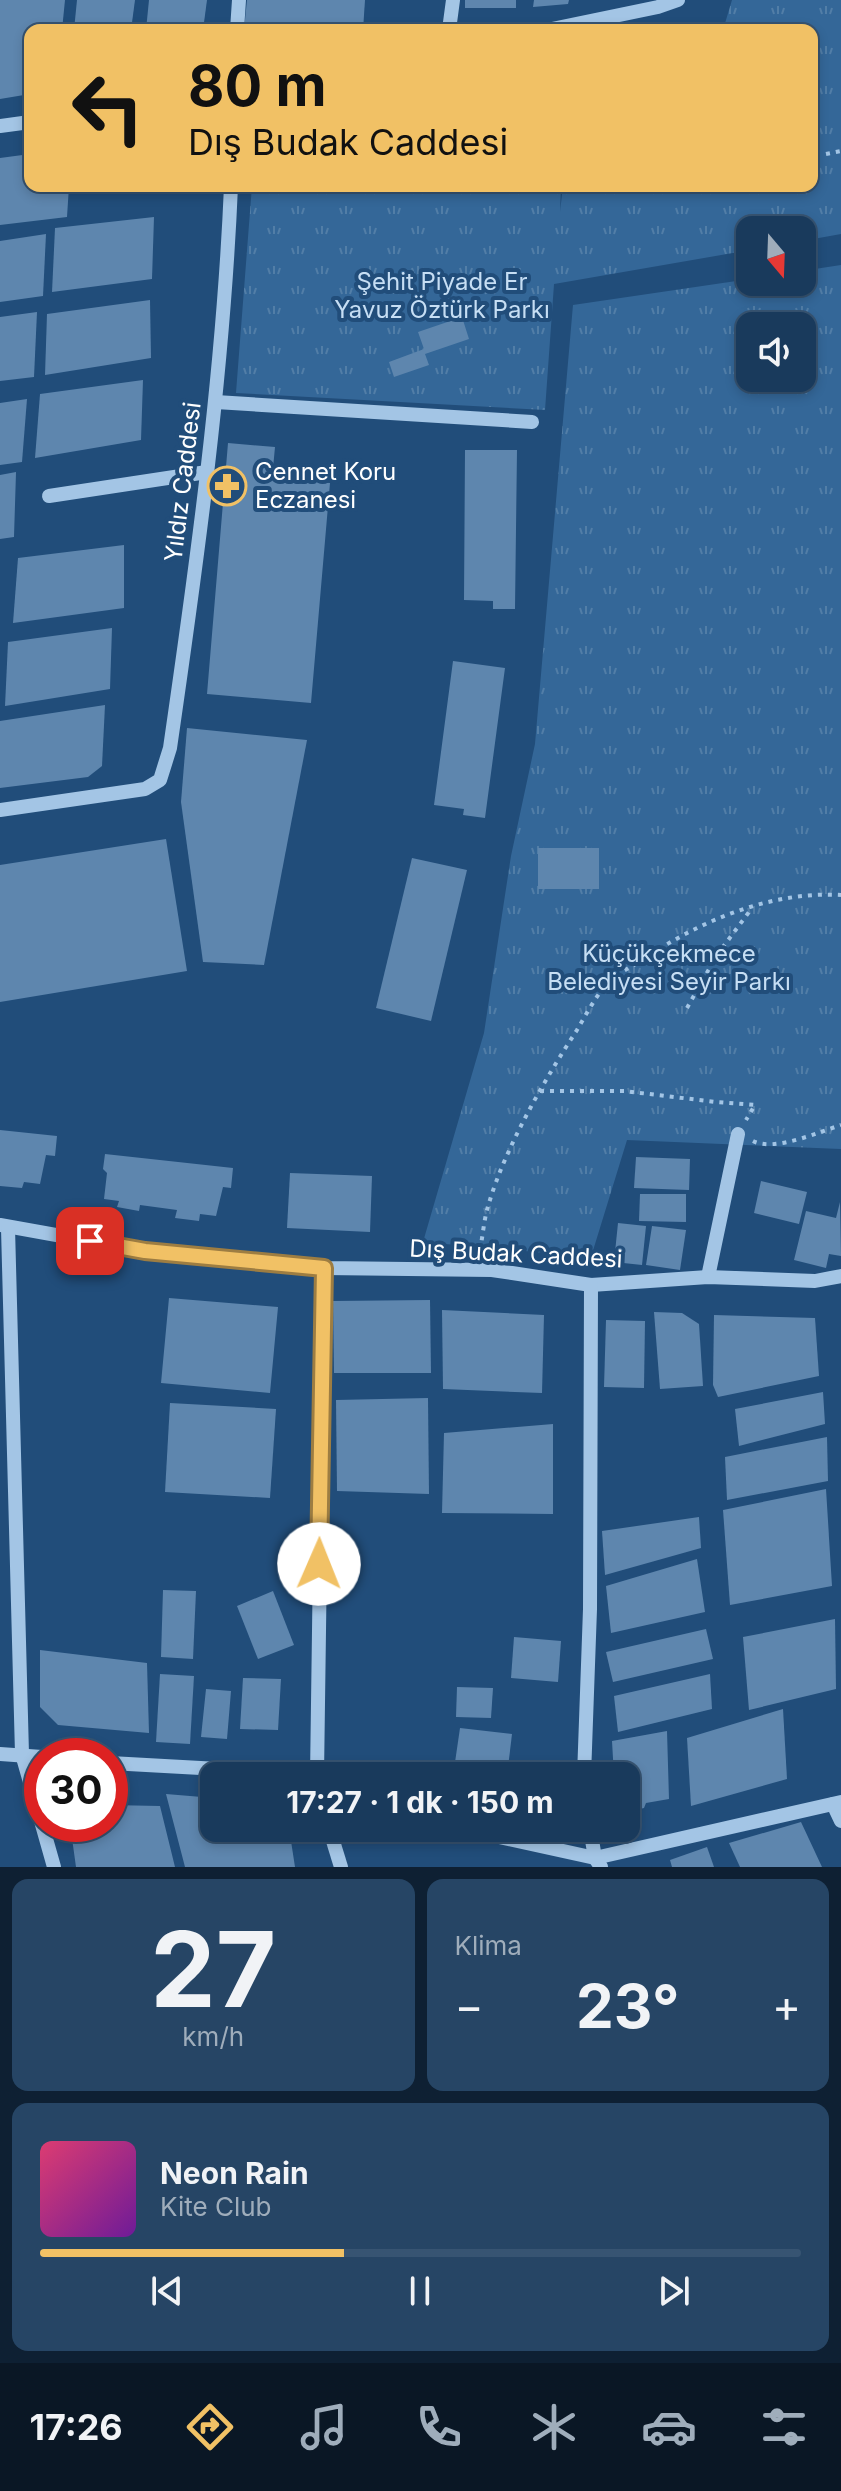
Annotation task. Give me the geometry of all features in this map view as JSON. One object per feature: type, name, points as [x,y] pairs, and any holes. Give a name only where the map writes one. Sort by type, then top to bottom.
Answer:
[{"type":"street","points":[[237,24],[239,0]]},
{"type":"street","points":[[450,24],[453,0]]},
{"type":"street","points":[[576,24],[678,0]]},
{"type":"street","points":[[0,126],[24,123]]},
{"type":"street","name":"Yıldız Caddesi","points":[[0,810],[145,789],[160,780],[170,748],[216,402],[231,192]]},
{"type":"street","points":[[216,402],[532,422]]},
{"type":"street","points":[[49,496],[207,472]]},
{"type":"street","points":[[708,1277],[738,1134]]},
{"type":"street","points":[[4,1226],[22,1754],[54,1867]]},
{"type":"street","name":"Dış Budak Caddesi","points":[[4,1226],[145,1251],[324,1268],[477,1270],[591,1285],[708,1277],[815,1281],[841,1276]]},
{"type":"street","points":[[317,1762],[324,1268]]},
{"type":"street","points":[[585,1762],[590,1609],[591,1285]]},
{"type":"street","points":[[0,1754],[22,1754]]},
{"type":"street","points":[[128,1764],[200,1768]]},
{"type":"street","points":[[514,1842],[598,1863],[837,1803],[841,1821]]},
{"type":"street","points":[[333,1842],[341,1867]]},
{"type":"street","points":[[593,1842],[598,1863]]},
{"type":"path","points":[[826,154],[841,151]]},
{"type":"path","points":[[477,1270],[488,1205],[540,1091],[608,983],[667,943],[710,921],[753,906],[818,894],[841,895]]},
{"type":"path","points":[[687,1008],[717,955],[753,906]]},
{"type":"path","points":[[540,1091],[624,1091],[755,1105],[738,1134],[762,1145],[794,1140],[841,1125]]},
{"type":"green space","name":"Şehit Piyade Er Yavuz Öztürk Parkı","points":[[732,0],[841,0],[841,234],[816,238],[816,216],[736,216],[736,252],[554,284],[545,410],[236,393],[252,192],[561,192],[560,212],[562,192],[818,192],[818,24],[725,24]]},
{"type":"green space","name":"Küçükçekmece Belediyesi Seyir Parkı","points":[[841,265],[841,1149],[627,1140],[591,1257],[423,1242],[484,1033],[511,856],[535,744],[573,305],[736,281],[736,296],[816,296],[816,269]]},
{"type":"building","points":[[0,0],[65,0],[63,24],[24,24],[24,95],[0,99]]},
{"type":"building","points":[[77,0],[135,0],[132,24],[75,24]]},
{"type":"building","points":[[149,0],[207,0],[204,24],[147,24]]},
{"type":"building","points":[[247,0],[365,0],[363,24],[245,24]]},
{"type":"building","points":[[465,0],[516,0],[516,8],[465,8]]},
{"type":"building","points":[[534,0],[569,0],[568,4],[533,7]]},
{"type":"building","points":[[24,155],[24,192],[69,192],[67,217],[0,225],[0,158]]},
{"type":"building","points":[[154,217],[152,279],[52,292],[55,228]]},
{"type":"building","points":[[46,234],[43,296],[0,302],[0,241]]},
{"type":"building","points":[[150,300],[151,358],[45,375],[47,314]]},
{"type":"building","points":[[37,312],[34,377],[0,381],[0,317]]},
{"type":"building","points":[[462,317],[469,339],[425,354],[429,365],[394,377],[389,362],[424,349],[418,332]]},
{"type":"building","points":[[143,380],[141,440],[35,458],[40,394]]},
{"type":"building","points":[[27,399],[22,462],[0,465],[0,403]]},
{"type":"building","points":[[228,443],[275,447],[272,479],[330,483],[311,703],[207,694]]},
{"type":"building","points":[[465,450],[517,450],[515,609],[493,609],[493,601],[464,600]]},
{"type":"building","points":[[16,472],[14,537],[0,539],[0,475]]},
{"type":"building","points":[[124,545],[124,608],[13,623],[18,558]]},
{"type":"building","points":[[112,628],[110,689],[5,706],[8,642]]},
{"type":"building","points":[[453,661],[505,668],[485,818],[463,815],[464,809],[434,805]]},
{"type":"building","points":[[105,705],[102,766],[88,777],[0,788],[0,721]]},
{"type":"building","points":[[187,728],[307,740],[264,965],[203,962],[181,802]]},
{"type":"building","points":[[166,839],[187,971],[0,1002],[0,865]]},
{"type":"building","points":[[538,848],[599,848],[599,889],[538,889]]},
{"type":"building","points":[[412,858],[467,870],[431,1021],[376,1008]]},
{"type":"building","points":[[0,1130],[57,1136],[55,1156],[46,1155],[40,1184],[24,1182],[22,1188],[0,1186]]},
{"type":"building","points":[[105,1154],[233,1168],[231,1188],[223,1187],[216,1216],[200,1214],[199,1221],[175,1218],[177,1210],[140,1205],[139,1211],[117,1207],[119,1201],[104,1199],[107,1173],[103,1169]]},
{"type":"building","points":[[636,1157],[690,1159],[689,1190],[634,1188]]},
{"type":"building","points":[[290,1173],[372,1176],[370,1232],[287,1228]]},
{"type":"building","points":[[761,1181],[807,1192],[799,1224],[754,1213]]},
{"type":"building","points":[[640,1194],[686,1194],[686,1222],[639,1221]]},
{"type":"building","points":[[840,1202],[841,1256],[829,1254],[826,1268],[794,1260],[806,1211],[836,1218]]},
{"type":"building","points":[[618,1223],[646,1226],[642,1265],[614,1262]]},
{"type":"building","points":[[652,1226],[686,1230],[680,1270],[646,1265]]},
{"type":"building","points":[[169,1298],[278,1307],[270,1393],[161,1383]]},
{"type":"building","points":[[430,1300],[431,1373],[334,1373],[333,1301]]},
{"type":"building","points":[[442,1310],[544,1315],[542,1393],[443,1389]]},
{"type":"building","points":[[654,1312],[682,1313],[699,1324],[703,1386],[660,1389]]},
{"type":"building","points":[[714,1315],[815,1318],[819,1376],[718,1397],[713,1385]]},
{"type":"building","points":[[606,1320],[645,1321],[644,1388],[604,1387]]},
{"type":"building","points":[[823,1392],[825,1424],[739,1446],[735,1409]]},
{"type":"building","points":[[428,1398],[429,1494],[337,1491],[336,1400]]},
{"type":"building","points":[[170,1403],[276,1409],[270,1498],[165,1492]]},
{"type":"building","points":[[553,1424],[553,1514],[442,1513],[444,1433]]},
{"type":"building","points":[[827,1437],[828,1481],[727,1500],[725,1457]]},
{"type":"building","points":[[826,1489],[832,1586],[730,1605],[723,1510]]},
{"type":"building","points":[[699,1517],[701,1548],[605,1575],[602,1531]]},
{"type":"building","points":[[697,1559],[705,1612],[611,1633],[606,1586]]},
{"type":"building","points":[[163,1590],[196,1591],[193,1659],[161,1657]]},
{"type":"building","points":[[273,1591],[294,1645],[258,1659],[237,1606]]},
{"type":"building","points":[[835,1619],[836,1689],[749,1710],[743,1637]]},
{"type":"building","points":[[706,1629],[713,1659],[613,1682],[606,1652]]},
{"type":"building","points":[[514,1637],[561,1641],[558,1682],[511,1678]]},
{"type":"building","points":[[40,1650],[147,1663],[149,1733],[58,1725],[40,1707]]},
{"type":"building","points":[[160,1674],[194,1676],[190,1744],[156,1742]]},
{"type":"building","points":[[710,1674],[712,1709],[618,1732],[614,1696]]},
{"type":"building","points":[[243,1678],[281,1679],[278,1730],[240,1729]]},
{"type":"building","points":[[457,1687],[493,1688],[491,1718],[456,1717]]},
{"type":"building","points":[[206,1689],[231,1691],[227,1739],[201,1737]]},
{"type":"building","points":[[783,1709],[787,1779],[691,1806],[687,1738]]},
{"type":"building","points":[[460,1728],[512,1734],[509,1762],[455,1762]]},
{"type":"building","points":[[667,1731],[669,1799],[646,1803],[640,1809],[640,1762],[613,1762],[612,1741]]},
{"type":"building","points":[[166,1794],[200,1797],[200,1842],[291,1842],[295,1867],[185,1867]]},
{"type":"building","points":[[128,1805],[160,1806],[175,1867],[76,1867],[73,1842],[128,1842]]},
{"type":"building","points":[[801,1822],[822,1867],[740,1867],[729,1843]]},
{"type":"building","points":[[707,1847],[714,1867],[672,1867],[670,1860]]},
{"type":"place","name":"Cennet Koru Eczanesi","points":[[227,486]]},
{"type":"route","points":[[90,1241],[145,1251],[324,1268],[319,1564]]}]
